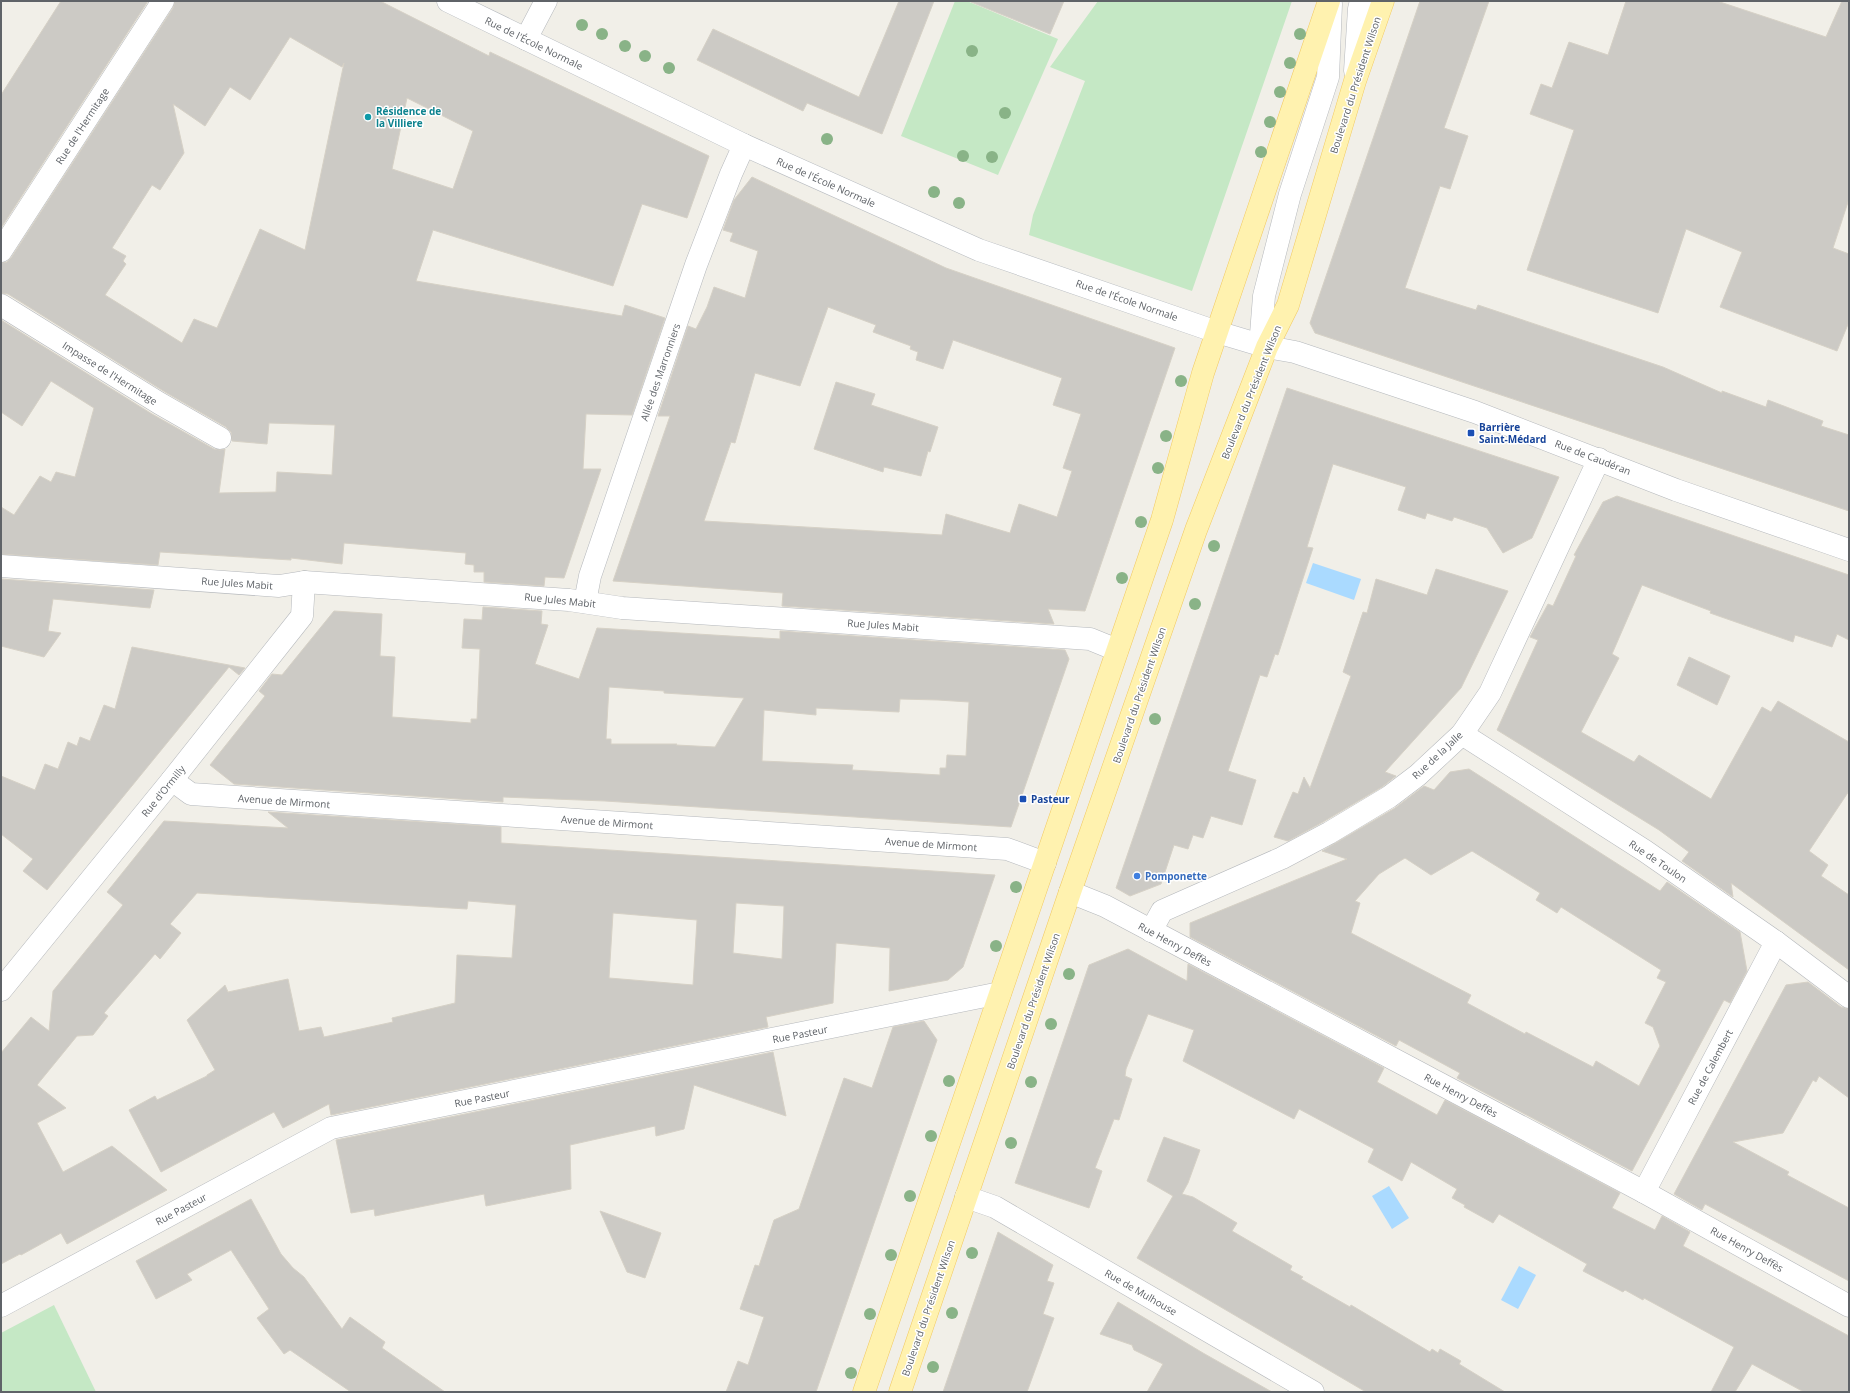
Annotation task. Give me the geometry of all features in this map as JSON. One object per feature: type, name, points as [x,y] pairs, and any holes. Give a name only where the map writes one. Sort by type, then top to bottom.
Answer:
[{"type":"main road","points":[[864,1392],[1162,520],[1203,373],[1330,1]]},
{"type":"main road","name":"Boulevard du Président Wilson","points":[[900,1392],[1070,892],[1196,530],[1268,347],[1288,305],[1355,81],[1382,1]]},
{"type":"street","name":"Rue de l'Hermitage","points":[[1,251],[163,1]]},
{"type":"street","name":"Rue de l'École Normale","points":[[448,1],[744,145],[979,250],[1217,332],[1268,347]]},
{"type":"street","points":[[526,39],[546,1]]},
{"type":"street","points":[[1268,347],[1260,334],[1264,296],[1290,194],[1328,76],[1330,1]]},
{"type":"street","points":[[1355,81],[1359,9],[1361,1]]},
{"type":"street","name":"Allée des Marronniers","points":[[586,602],[590,576],[696,265],[731,174],[744,145]]},
{"type":"street","name":"Impasse de l'Hermitage","points":[[1,305],[159,403],[220,438]]},
{"type":"street","name":"Rue de Caudéran","points":[[1268,347],[1295,352],[1475,412],[1599,458],[1676,490],[1849,550]]},
{"type":"street","name":"Rue de la Jalle","points":[[1151,931],[1162,912],[1282,858],[1329,833],[1389,797],[1418,775],[1462,734],[1490,693],[1599,458]]},
{"type":"street","name":"Rue Jules Mabit","points":[[1,566],[279,586],[304,582],[569,600],[630,608],[1090,639],[1117,650]]},
{"type":"street","name":"Rue d'Ormilly","points":[[1,990],[172,780],[302,616],[304,582]]},
{"type":"street","name":"Rue de Toulon","points":[[1462,734],[1645,851],[1776,942],[1849,997]]},
{"type":"street","name":"Avenue de Mirmont","points":[[172,780],[191,794],[1007,849],[1045,863]]},
{"type":"street","name":"Rue Henry Deffès","points":[[1070,892],[1088,898],[1644,1192],[1849,1306]]},
{"type":"street","name":"Rue de Calembert","points":[[1644,1192],[1776,942]]},
{"type":"street","name":"Rue Pasteur","points":[[1,1306],[331,1128],[1000,993]]},
{"type":"street","name":"Rue de Mulhouse","points":[[966,1197],[995,1207],[1313,1392]]},
{"type":"green space","points":[[955,1],[967,1],[1058,39],[998,175],[901,136]]},
{"type":"green space","points":[[1098,1],[1292,1],[1192,291],[1029,235],[1033,215],[1085,81],[1050,67]]},
{"type":"green space","points":[[54,1305],[96,1392],[1,1392],[1,1333]]},
{"type":"water","points":[[1313,563],[1361,579],[1354,600],[1306,583]]},
{"type":"water","points":[[1389,1186],[1409,1218],[1392,1229],[1372,1196]]},
{"type":"water","points":[[1519,1266],[1536,1275],[1518,1309],[1501,1300]]},
{"type":"building","points":[[61,1],[148,1],[1,228],[1,95]]},
{"type":"building","points":[[175,1],[380,1],[489,56],[490,52],[709,156],[687,218],[642,204],[613,286],[433,230],[416,281],[622,316],[625,305],[665,318],[632,415],[586,414],[583,469],[601,469],[564,578],[545,577],[544,586],[484,582],[484,572],[474,572],[474,565],[465,564],[466,553],[344,543],[342,564],[291,558],[291,560],[160,552],[158,565],[1,554],[1,507],[14,515],[40,476],[51,482],[56,472],[75,477],[94,408],[51,381],[22,426],[1,412],[1,320],[152,414],[214,449],[225,449],[219,493],[276,492],[277,472],[332,475],[335,425],[269,423],[267,444],[232,441],[231,432],[226,427],[165,392],[8,294],[1,293],[1,263],[7,262],[11,258],[173,8]],"holes":[[[290,37],[342,67],[344,63],[305,250],[260,229],[217,328],[194,319],[182,343],[105,295],[126,264],[123,261],[126,256],[112,248],[152,185],[160,190],[184,153],[173,104],[205,126],[230,87],[250,100]],[[407,98],[473,131],[453,189],[392,169]]]},
{"type":"building","points":[[899,1],[934,1],[882,134],[807,103],[803,111],[697,60],[713,29],[859,97]]},
{"type":"building","points":[[971,1],[1064,1],[1050,34]]},
{"type":"building","points":[[1420,1],[1489,1],[1444,128],[1468,136],[1450,189],[1440,186],[1405,288],[1476,310],[1478,305],[1663,367],[1722,393],[1722,391],[1766,407],[1768,400],[1823,421],[1821,426],[1849,435],[1849,511],[1315,333],[1310,323]]},
{"type":"building","points":[[1626,1],[1717,1],[1826,37],[1842,1],[1849,1],[1849,199],[1833,248],[1849,254],[1849,322],[1837,351],[1720,307],[1742,252],[1686,229],[1658,313],[1527,270],[1574,130],[1530,114],[1541,84],[1552,88],[1569,42],[1608,55]]},
{"type":"building","points":[[752,177],[946,268],[1175,348],[1085,611],[1048,609],[1054,624],[782,606],[783,593],[613,581],[670,416],[658,416],[688,326],[696,329],[707,307],[714,287],[745,298],[758,251],[730,241],[733,233],[723,230],[734,200]],"holes":[[[828,307],[876,325],[873,332],[911,346],[910,349],[918,352],[916,360],[943,369],[953,340],[1062,378],[1053,405],[1081,414],[1063,468],[1072,471],[1057,517],[1019,504],[1010,533],[946,514],[942,535],[704,521],[731,442],[735,443],[755,373],[800,386]]]},
{"type":"building","points":[[836,382],[875,394],[871,405],[938,427],[930,452],[928,451],[921,476],[884,467],[883,472],[814,449]]},
{"type":"building","points":[[1287,388],[1559,477],[1532,538],[1503,553],[1487,528],[1454,517],[1452,521],[1427,513],[1425,519],[1398,510],[1406,487],[1333,464],[1307,547],[1313,548],[1278,655],[1275,654],[1267,677],[1260,675],[1228,771],[1256,780],[1242,825],[1211,816],[1203,838],[1193,835],[1188,849],[1174,845],[1161,884],[1130,896],[1116,888]]},
{"type":"building","points":[[1617,496],[1849,575],[1849,640],[1837,634],[1832,647],[1795,635],[1793,642],[1710,613],[1711,611],[1642,585],[1612,654],[1619,658],[1581,732],[1634,762],[1639,755],[1711,799],[1762,707],[1771,712],[1778,701],[1849,742],[1849,791],[1809,851],[1828,865],[1821,876],[1849,895],[1849,970],[1731,883],[1733,897],[1682,861],[1689,852],[1659,830],[1497,730],[1538,640],[1530,637],[1548,604],[1553,606],[1576,556],[1574,555],[1603,502]]},
{"type":"building","points":[[1436,569],[1508,591],[1461,688],[1385,772],[1396,776],[1382,787],[1288,841],[1274,837],[1293,792],[1298,794],[1304,777],[1310,788],[1351,676],[1343,672],[1363,612],[1367,613],[1376,579],[1427,595]]},
{"type":"building","points":[[1,579],[154,590],[150,608],[53,599],[48,631],[61,633],[44,657],[1,646]]},
{"type":"building","points":[[483,607],[542,611],[541,624],[548,625],[535,664],[579,679],[597,628],[780,639],[780,631],[1065,650],[1069,659],[1011,827],[605,801],[503,797],[503,802],[234,784],[210,765],[265,696],[259,691],[272,674],[282,675],[334,611],[382,614],[380,656],[395,657],[392,717],[471,723],[471,719],[477,719],[480,649],[462,648],[464,619],[482,620]],"holes":[[[609,687],[664,691],[664,693],[744,698],[715,747],[676,745],[677,744],[611,744],[611,739],[606,739]],[[900,699],[969,702],[966,756],[947,755],[946,768],[940,768],[940,775],[852,770],[853,765],[762,761],[764,710],[816,715],[816,708],[899,712]]]},
{"type":"building","points":[[132,647],[245,668],[239,675],[229,667],[47,890],[23,871],[33,859],[1,834],[1,776],[35,790],[45,764],[58,769],[68,742],[77,746],[80,737],[90,741],[104,705],[115,709]]},
{"type":"building","points":[[1689,657],[1730,676],[1717,705],[1677,685]]},
{"type":"building","points":[[1469,769],[1660,891],[1667,882],[1740,932],[1747,971],[1730,1003],[1724,1000],[1632,1171],[1457,1078],[1460,1073],[1399,1040],[1396,1046],[1190,937],[1190,923],[1347,859],[1322,851],[1395,808],[1424,786],[1434,790],[1450,772]],"holes":[[[1472,851],[1540,893],[1536,900],[1557,913],[1561,907],[1661,970],[1657,978],[1666,982],[1645,1023],[1653,1027],[1660,1046],[1639,1086],[1596,1061],[1593,1067],[1526,1032],[1525,1034],[1467,1003],[1471,995],[1351,933],[1360,903],[1355,901],[1379,874],[1405,858],[1431,875]]]},
{"type":"building","points":[[268,812],[501,827],[501,843],[995,875],[963,967],[948,980],[889,991],[890,948],[836,943],[833,1003],[766,1017],[768,1027],[331,1115],[329,1104],[283,1128],[274,1112],[161,1172],[129,1110],[155,1096],[157,1100],[207,1076],[215,1070],[187,1020],[225,985],[228,992],[288,979],[299,1031],[321,1027],[324,1037],[393,1022],[392,1018],[455,1003],[457,955],[512,958],[516,905],[468,901],[467,909],[197,893],[170,924],[181,933],[160,959],[155,954],[104,1013],[108,1016],[93,1035],[77,1036],[37,1085],[66,1108],[37,1123],[63,1172],[112,1146],[167,1190],[67,1244],[61,1233],[1,1264],[1,1053],[31,1017],[49,1031],[53,991],[123,905],[107,892],[164,821],[288,828]],"holes":[[[736,903],[784,906],[782,959],[733,953]],[[613,913],[697,920],[693,985],[609,978]]]},
{"type":"building","points":[[1128,949],[1187,981],[1188,964],[1384,1068],[1377,1082],[1437,1115],[1445,1100],[1620,1193],[1612,1208],[1655,1230],[1662,1216],[1690,1232],[1683,1246],[1849,1336],[1849,1392],[1804,1392],[1752,1364],[1735,1392],[1711,1392],[1734,1347],[1644,1298],[1643,1300],[1625,1290],[1623,1292],[1583,1271],[1587,1264],[1499,1214],[1493,1223],[1464,1207],[1465,1205],[1452,1198],[1457,1189],[1411,1162],[1402,1181],[1368,1162],[1374,1149],[1299,1109],[1294,1119],[1183,1061],[1194,1030],[1148,1014],[1126,1069],[1125,1076],[1132,1079],[1119,1120],[1114,1119],[1095,1168],[1102,1171],[1089,1208],[1015,1183],[1089,965]]},
{"type":"building","points":[[1808,982],[1841,1007],[1849,1009],[1849,1098],[1819,1076],[1816,1082],[1813,1080],[1783,1133],[1733,1142],[1789,1172],[1787,1175],[1849,1208],[1849,1281],[1705,1204],[1702,1210],[1674,1194],[1786,985]]},
{"type":"building","points":[[924,1021],[937,1040],[816,1392],[726,1392],[738,1361],[748,1365],[764,1317],[740,1309],[755,1265],[759,1266],[774,1220],[799,1209],[844,1078],[872,1088],[893,1027]]},
{"type":"building","points":[[773,1052],[786,1116],[694,1085],[684,1129],[656,1136],[655,1126],[570,1145],[571,1189],[486,1206],[484,1194],[375,1216],[374,1209],[351,1213],[336,1140]]},
{"type":"building","points":[[1164,1137],[1200,1150],[1188,1183],[1182,1194],[1193,1197],[1237,1223],[1232,1231],[1292,1266],[1290,1270],[1303,1277],[1301,1279],[1350,1307],[1351,1305],[1430,1352],[1432,1349],[1438,1353],[1440,1349],[1461,1361],[1459,1364],[1505,1392],[1366,1392],[1137,1258],[1173,1196],[1147,1181]]},
{"type":"building","points":[[251,1199],[281,1254],[293,1268],[304,1277],[342,1329],[350,1317],[385,1342],[382,1348],[445,1392],[351,1392],[290,1350],[284,1354],[257,1318],[269,1309],[231,1250],[187,1274],[192,1280],[156,1299],[136,1261]]},
{"type":"building","points":[[600,1211],[661,1233],[645,1278],[627,1272]]},
{"type":"building","points":[[998,1232],[1053,1265],[1047,1281],[1054,1283],[1043,1314],[1054,1318],[1027,1392],[943,1392]]},
{"type":"building","points":[[1118,1302],[1272,1392],[1147,1392],[1163,1364],[1134,1350],[1132,1345],[1100,1334]]},
{"type":"place","name":"Résidence de la Villiere","points":[[368,117]]},
{"type":"place","name":"Barrière Saint-Médard","points":[[1471,433]]},
{"type":"place","name":"Pasteur","points":[[1023,799]]},
{"type":"place","name":"Pomponette","points":[[1137,876]]}]
